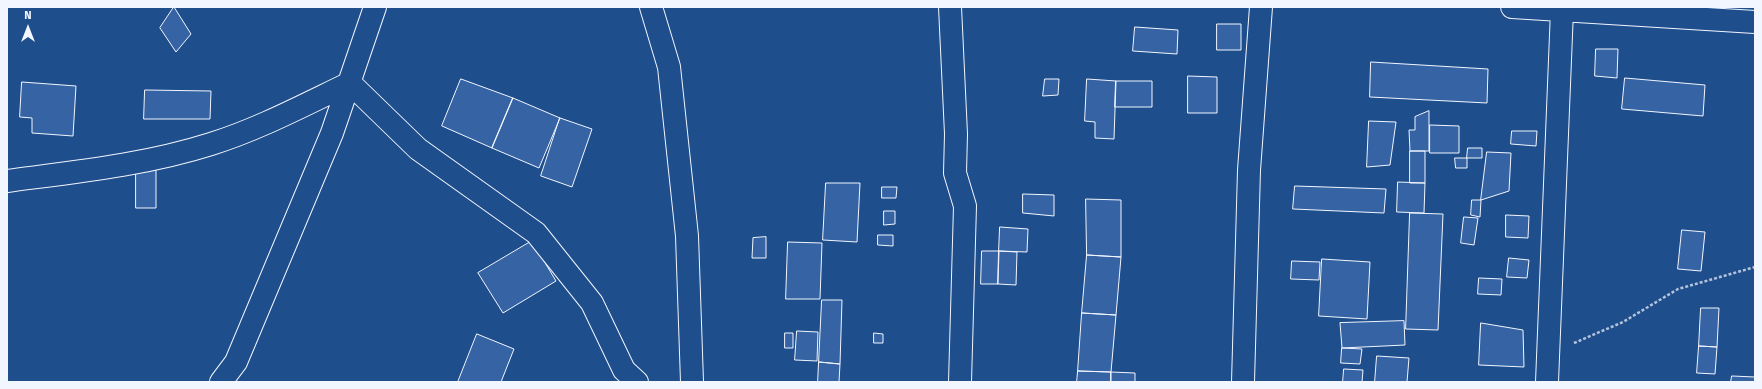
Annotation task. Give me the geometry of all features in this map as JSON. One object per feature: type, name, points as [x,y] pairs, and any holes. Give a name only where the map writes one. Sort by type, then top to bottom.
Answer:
[{"type":"street","points":[[221,382],[236,362],[332,133],[375,7]]},
{"type":"street","points":[[651,7],[669,67],[687,236],[692,382]]},
{"type":"street","points":[[950,7],[956,134],[955,173],[964,206],[960,382]]},
{"type":"street","points":[[1243,382],[1249,170],[1260,7]]},
{"type":"street","points":[[1512,7],[1562,10],[1619,10],[1755,22]]},
{"type":"street","points":[[1547,382],[1562,10]]},
{"type":"street","points":[[7,181],[136,163],[210,144],[270,122],[350,83]]},
{"type":"street","points":[[350,83],[418,149],[536,233],[592,304],[624,370],[637,382]]},
{"type":"path","points":[[1548,354],[1623,322],[1678,289],[1755,267]]},
{"type":"building","points":[[174,7],[191,34],[176,52],[160,28]]},
{"type":"building","points":[[1217,24],[1241,24],[1241,50],[1217,50]]},
{"type":"building","points":[[1135,27],[1178,30],[1177,54],[1133,51]]},
{"type":"building","points":[[1596,49],[1618,49],[1617,78],[1595,76]]},
{"type":"building","points":[[1371,62],[1488,69],[1487,103],[1370,97]]},
{"type":"building","points":[[1188,76],[1217,77],[1217,113],[1188,113]]},
{"type":"building","points":[[1625,78],[1705,85],[1703,116],[1622,109]]},
{"type":"building","points":[[461,79],[513,98],[492,148],[442,126]]},
{"type":"building","points":[[1045,79],[1059,79],[1058,95],[1043,96]]},
{"type":"building","points":[[1087,79],[1116,81],[1114,139],[1095,138],[1095,122],[1085,121]]},
{"type":"building","points":[[1116,81],[1152,81],[1152,107],[1115,107]]},
{"type":"building","points":[[22,82],[76,86],[73,136],[32,133],[32,118],[20,117]]},
{"type":"building","points":[[145,90],[211,91],[210,119],[144,119]]},
{"type":"building","points":[[513,98],[560,118],[539,168],[492,148]]},
{"type":"building","points":[[1429,111],[1429,151],[1410,151],[1409,130],[1415,130],[1415,117]]},
{"type":"building","points":[[560,118],[592,129],[572,187],[541,176]]},
{"type":"building","points":[[1369,121],[1396,122],[1390,165],[1367,167]]},
{"type":"building","points":[[1430,125],[1459,126],[1459,153],[1430,153]]},
{"type":"building","points":[[1512,131],[1537,131],[1536,146],[1511,144]]},
{"type":"building","points":[[1468,148],[1482,148],[1482,158],[1467,158]]},
{"type":"building","points":[[1410,151],[1425,151],[1425,183],[1410,183]]},
{"type":"building","points":[[1487,152],[1511,153],[1509,191],[1481,200]]},
{"type":"building","points":[[1455,158],[1467,158],[1467,168],[1456,168]]},
{"type":"building","points":[[136,169],[156,169],[156,208],[136,208]]},
{"type":"building","points":[[1398,182],[1425,183],[1424,213],[1397,212]]},
{"type":"building","points":[[826,183],[860,183],[857,242],[823,240]]},
{"type":"building","points":[[1295,186],[1386,189],[1384,213],[1293,209]]},
{"type":"building","points":[[882,187],[897,187],[896,198],[882,198]]},
{"type":"building","points":[[1023,194],[1054,195],[1054,216],[1023,213]]},
{"type":"building","points":[[1086,199],[1121,200],[1121,257],[1087,255]]},
{"type":"building","points":[[1472,200],[1481,200],[1480,217],[1471,215]]},
{"type":"building","points":[[884,211],[895,211],[895,224],[884,225]]},
{"type":"building","points":[[1410,213],[1443,214],[1438,330],[1406,329]]},
{"type":"building","points":[[1506,215],[1529,216],[1528,238],[1506,237]]},
{"type":"building","points":[[1464,217],[1478,218],[1474,245],[1461,243]]},
{"type":"building","points":[[1000,227],[1028,229],[1027,252],[999,251]]},
{"type":"building","points":[[1682,230],[1705,232],[1701,271],[1678,269]]},
{"type":"building","points":[[878,235],[893,235],[893,246],[878,245]]},
{"type":"building","points":[[766,237],[766,258],[752,258],[753,238]]},
{"type":"building","points":[[532,241],[556,281],[503,313],[478,273]]},
{"type":"building","points":[[788,242],[822,243],[820,299],[786,299]]},
{"type":"building","points":[[982,251],[999,251],[998,284],[981,284]]},
{"type":"building","points":[[999,251],[1017,252],[1016,285],[998,284]]},
{"type":"building","points":[[1087,255],[1121,257],[1116,315],[1082,313]]},
{"type":"building","points":[[1509,258],[1529,260],[1527,278],[1507,277]]},
{"type":"building","points":[[1322,259],[1370,262],[1367,319],[1319,316]]},
{"type":"building","points":[[1292,261],[1320,262],[1319,280],[1291,279]]},
{"type":"building","points":[[1479,278],[1502,279],[1501,295],[1478,294]]},
{"type":"building","points":[[822,300],[842,300],[840,364],[819,362]]},
{"type":"building","points":[[1701,308],[1719,308],[1717,347],[1699,346]]},
{"type":"building","points":[[1082,313],[1116,315],[1111,372],[1078,371]]},
{"type":"building","points":[[1404,321],[1405,345],[1342,348],[1340,323]]},
{"type":"building","points":[[1481,323],[1523,330],[1524,367],[1479,365]]},
{"type":"building","points":[[797,331],[818,332],[817,361],[795,360]]},
{"type":"building","points":[[785,333],[793,333],[793,348],[785,348]]},
{"type":"building","points":[[874,333],[883,334],[883,343],[874,343]]},
{"type":"building","points":[[477,334],[514,349],[501,382],[458,382]]},
{"type":"building","points":[[1699,346],[1717,347],[1715,374],[1697,373]]},
{"type":"building","points":[[1342,348],[1362,349],[1360,364],[1341,363]]},
{"type":"building","points":[[1377,356],[1409,358],[1407,382],[1375,382]]},
{"type":"building","points":[[819,362],[840,364],[839,382],[818,382]]},
{"type":"building","points":[[1344,369],[1363,370],[1362,382],[1343,382]]},
{"type":"building","points":[[1078,371],[1111,372],[1111,382],[1077,382]]},
{"type":"building","points":[[1111,372],[1135,373],[1135,382],[1111,382]]},
{"type":"building","points":[[1732,376],[1755,377],[1755,382],[1731,382]]}]
